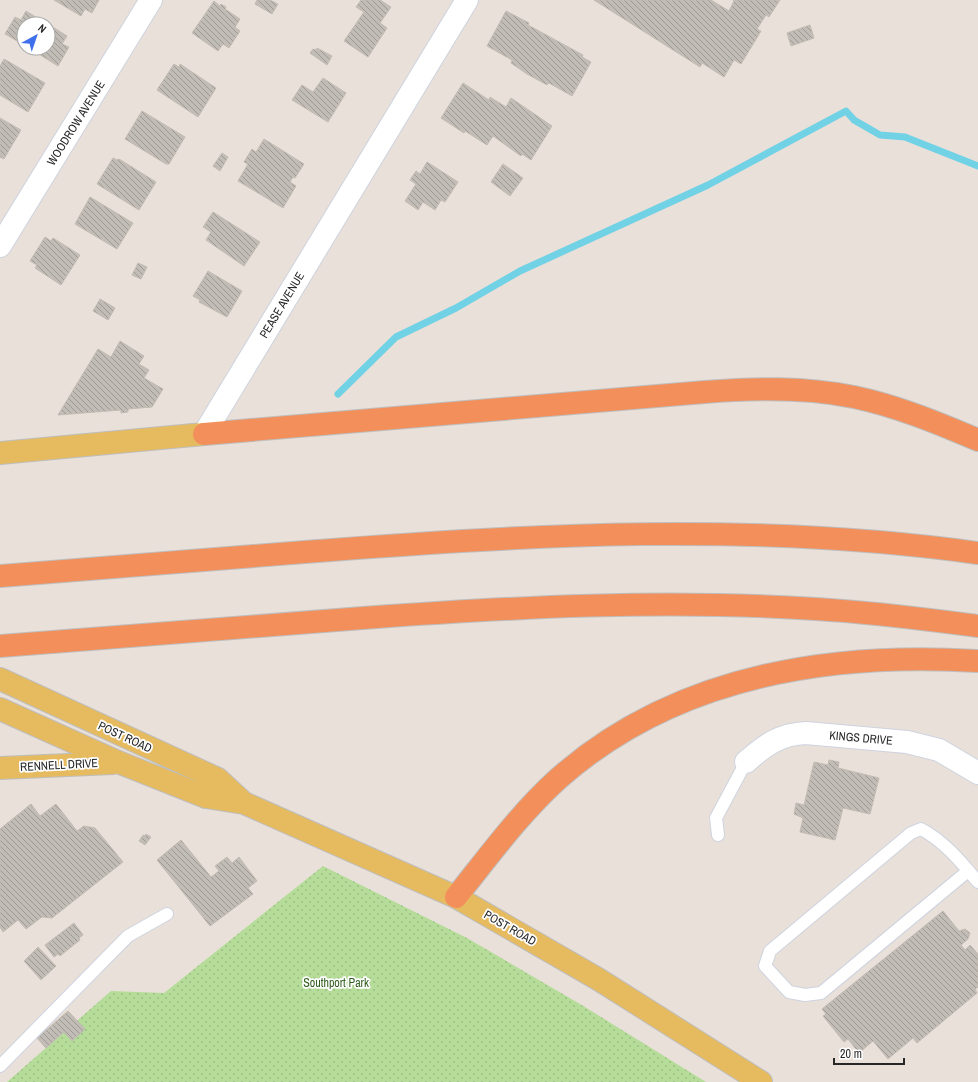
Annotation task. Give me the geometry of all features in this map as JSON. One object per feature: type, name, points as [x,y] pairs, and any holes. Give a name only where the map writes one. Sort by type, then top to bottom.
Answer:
[{"type":"highway","points":[[204,434],[690,393],[744,389],[781,389],[816,391],[854,397],[901,410],[978,440]]},
{"type":"highway","points":[[0,576],[511,537],[604,534],[767,534],[852,539],[978,553]]},
{"type":"highway","points":[[3,646],[387,616],[558,606],[718,605],[815,608],[902,616],[978,626]]},
{"type":"highway","points":[[456,897],[528,809],[560,778],[593,752],[623,732],[675,705],[723,686],[793,669],[877,660],[978,661]]},
{"type":"main road","points":[[0,453],[204,434]]},
{"type":"main road","name":"POST ROAD","points":[[0,679],[218,779],[244,803]]},
{"type":"main road","name":"POST ROAD","points":[[0,709],[118,762],[206,797],[244,803],[456,897],[598,979],[761,1082]]},
{"type":"main road","name":"RENNELL DRIVE","points":[[0,768],[118,762]]},
{"type":"street","name":"WOODROW AVENUE","points":[[0,246],[151,0]]},
{"type":"street","name":"PEASE AVENUE","points":[[204,434],[467,0]]},
{"type":"street","name":"KINGS DRIVE","points":[[746,762],[758,751],[776,739],[791,734],[806,733],[907,742],[939,750],[978,773]]},
{"type":"lane","points":[[718,834],[716,818],[746,762]]},
{"type":"lane","points":[[968,871],[821,993],[805,995],[789,992],[765,966],[770,950],[911,833],[921,829],[933,835],[968,871],[978,882]]},
{"type":"lane","points":[[0,1066],[128,936],[167,914]]},
{"type":"green space","name":"Southport Park","points":[[323,866],[467,938],[580,1004],[706,1082],[7,1082],[111,991],[164,993]]},
{"type":"building","points":[[54,0],[99,0],[92,13],[85,9],[81,16]]},
{"type":"building","points":[[257,0],[270,0],[278,4],[272,14],[255,4]]},
{"type":"building","points":[[361,0],[380,0],[391,7],[380,23],[387,28],[368,57],[344,41],[364,12],[356,7]]},
{"type":"building","points":[[594,0],[711,0],[729,11],[734,1],[733,0],[780,0],[769,17],[766,15],[757,29],[761,31],[741,64],[734,60],[724,77],[702,63],[700,67]]},
{"type":"building","points":[[214,1],[220,6],[221,4],[226,7],[225,9],[240,19],[235,27],[240,31],[229,48],[223,44],[218,51],[192,33]]},
{"type":"building","points":[[26,11],[34,16],[23,16]]},
{"type":"building","points":[[506,11],[529,23],[528,25],[583,55],[582,57],[591,62],[572,96],[549,83],[547,85],[527,74],[511,63],[512,60],[487,46]]},
{"type":"building","points":[[16,18],[16,40],[5,34]]},
{"type":"building","points":[[810,25],[814,38],[791,46],[787,33]]},
{"type":"building","points":[[56,29],[67,36],[62,44],[69,47],[58,66],[42,56],[56,56]]},
{"type":"building","points":[[317,48],[332,56],[327,65],[310,53],[313,49],[316,50]]},
{"type":"building","points":[[4,59],[45,83],[28,112],[0,95],[0,66]]},
{"type":"building","points":[[174,64],[179,67],[180,64],[216,88],[198,117],[157,90]]},
{"type":"building","points":[[323,78],[346,93],[328,122],[292,100],[302,85],[313,92]]},
{"type":"building","points":[[463,83],[489,100],[490,97],[506,107],[511,98],[552,126],[531,160],[522,154],[521,156],[493,136],[487,145],[465,131],[464,133],[441,118]]},
{"type":"building","points":[[142,111],[185,137],[169,164],[166,164],[125,139]]},
{"type":"building","points":[[0,118],[21,130],[4,159],[0,157]]},
{"type":"building","points":[[264,139],[304,164],[295,178],[293,177],[290,182],[296,186],[283,208],[238,181],[248,164],[244,162],[252,149],[256,152]]},
{"type":"building","points":[[222,153],[228,157],[220,171],[213,166]]},
{"type":"building","points":[[113,158],[117,160],[119,159],[156,182],[139,210],[97,184]]},
{"type":"building","points":[[427,162],[458,182],[445,202],[441,200],[435,210],[423,202],[418,210],[405,201],[416,184],[410,180],[416,171],[420,174]]},
{"type":"building","points":[[503,164],[523,178],[510,196],[491,182]]},
{"type":"building","points":[[90,197],[133,223],[117,249],[75,224]]},
{"type":"building","points":[[213,212],[260,242],[244,266],[206,240],[211,232],[203,227]]},
{"type":"building","points":[[45,237],[51,241],[53,238],[80,255],[61,285],[35,268],[37,265],[30,261]]},
{"type":"building","points":[[138,263],[147,267],[141,279],[132,275]]},
{"type":"building","points":[[208,271],[242,291],[227,317],[199,302],[200,300],[193,296]]},
{"type":"building","points":[[100,299],[115,308],[108,320],[93,311]]},
{"type":"building","points":[[120,341],[144,356],[139,364],[149,370],[144,378],[163,389],[152,407],[128,409],[128,412],[121,413],[121,410],[58,415],[98,349],[111,357]]},
{"type":"building","points":[[829,760],[839,762],[838,768],[879,778],[870,814],[843,808],[835,840],[800,832],[803,818],[794,814],[796,803],[804,805],[814,762],[828,765]]},
{"type":"building","points":[[31,804],[40,816],[56,804],[77,831],[84,826],[95,828],[123,862],[52,918],[42,917],[26,929],[18,920],[3,932],[0,927],[0,829]]},
{"type":"building","points":[[146,834],[151,837],[145,845],[139,841],[143,835],[145,836]]},
{"type":"building","points":[[181,840],[211,877],[219,871],[215,866],[227,857],[232,863],[239,857],[257,881],[248,888],[253,894],[210,926],[157,860]]},
{"type":"building","points":[[943,911],[959,931],[965,929],[970,933],[968,939],[961,945],[965,950],[970,945],[978,954],[978,987],[975,989],[977,993],[917,1043],[913,1038],[888,1059],[873,1041],[859,1053],[848,1039],[844,1042],[823,1016],[826,1014],[822,1009]]},
{"type":"building","points":[[74,923],[83,935],[79,938],[80,940],[60,956],[58,954],[54,957],[45,945]]},
{"type":"building","points":[[38,947],[56,966],[41,980],[24,961]]},
{"type":"building","points":[[68,1011],[85,1029],[72,1041],[64,1032],[46,1048],[37,1038]]},
{"type":"waterway","points":[[338,394],[396,337],[456,308],[520,271],[708,185],[846,111],[854,120],[880,135],[905,137],[978,166]]}]
